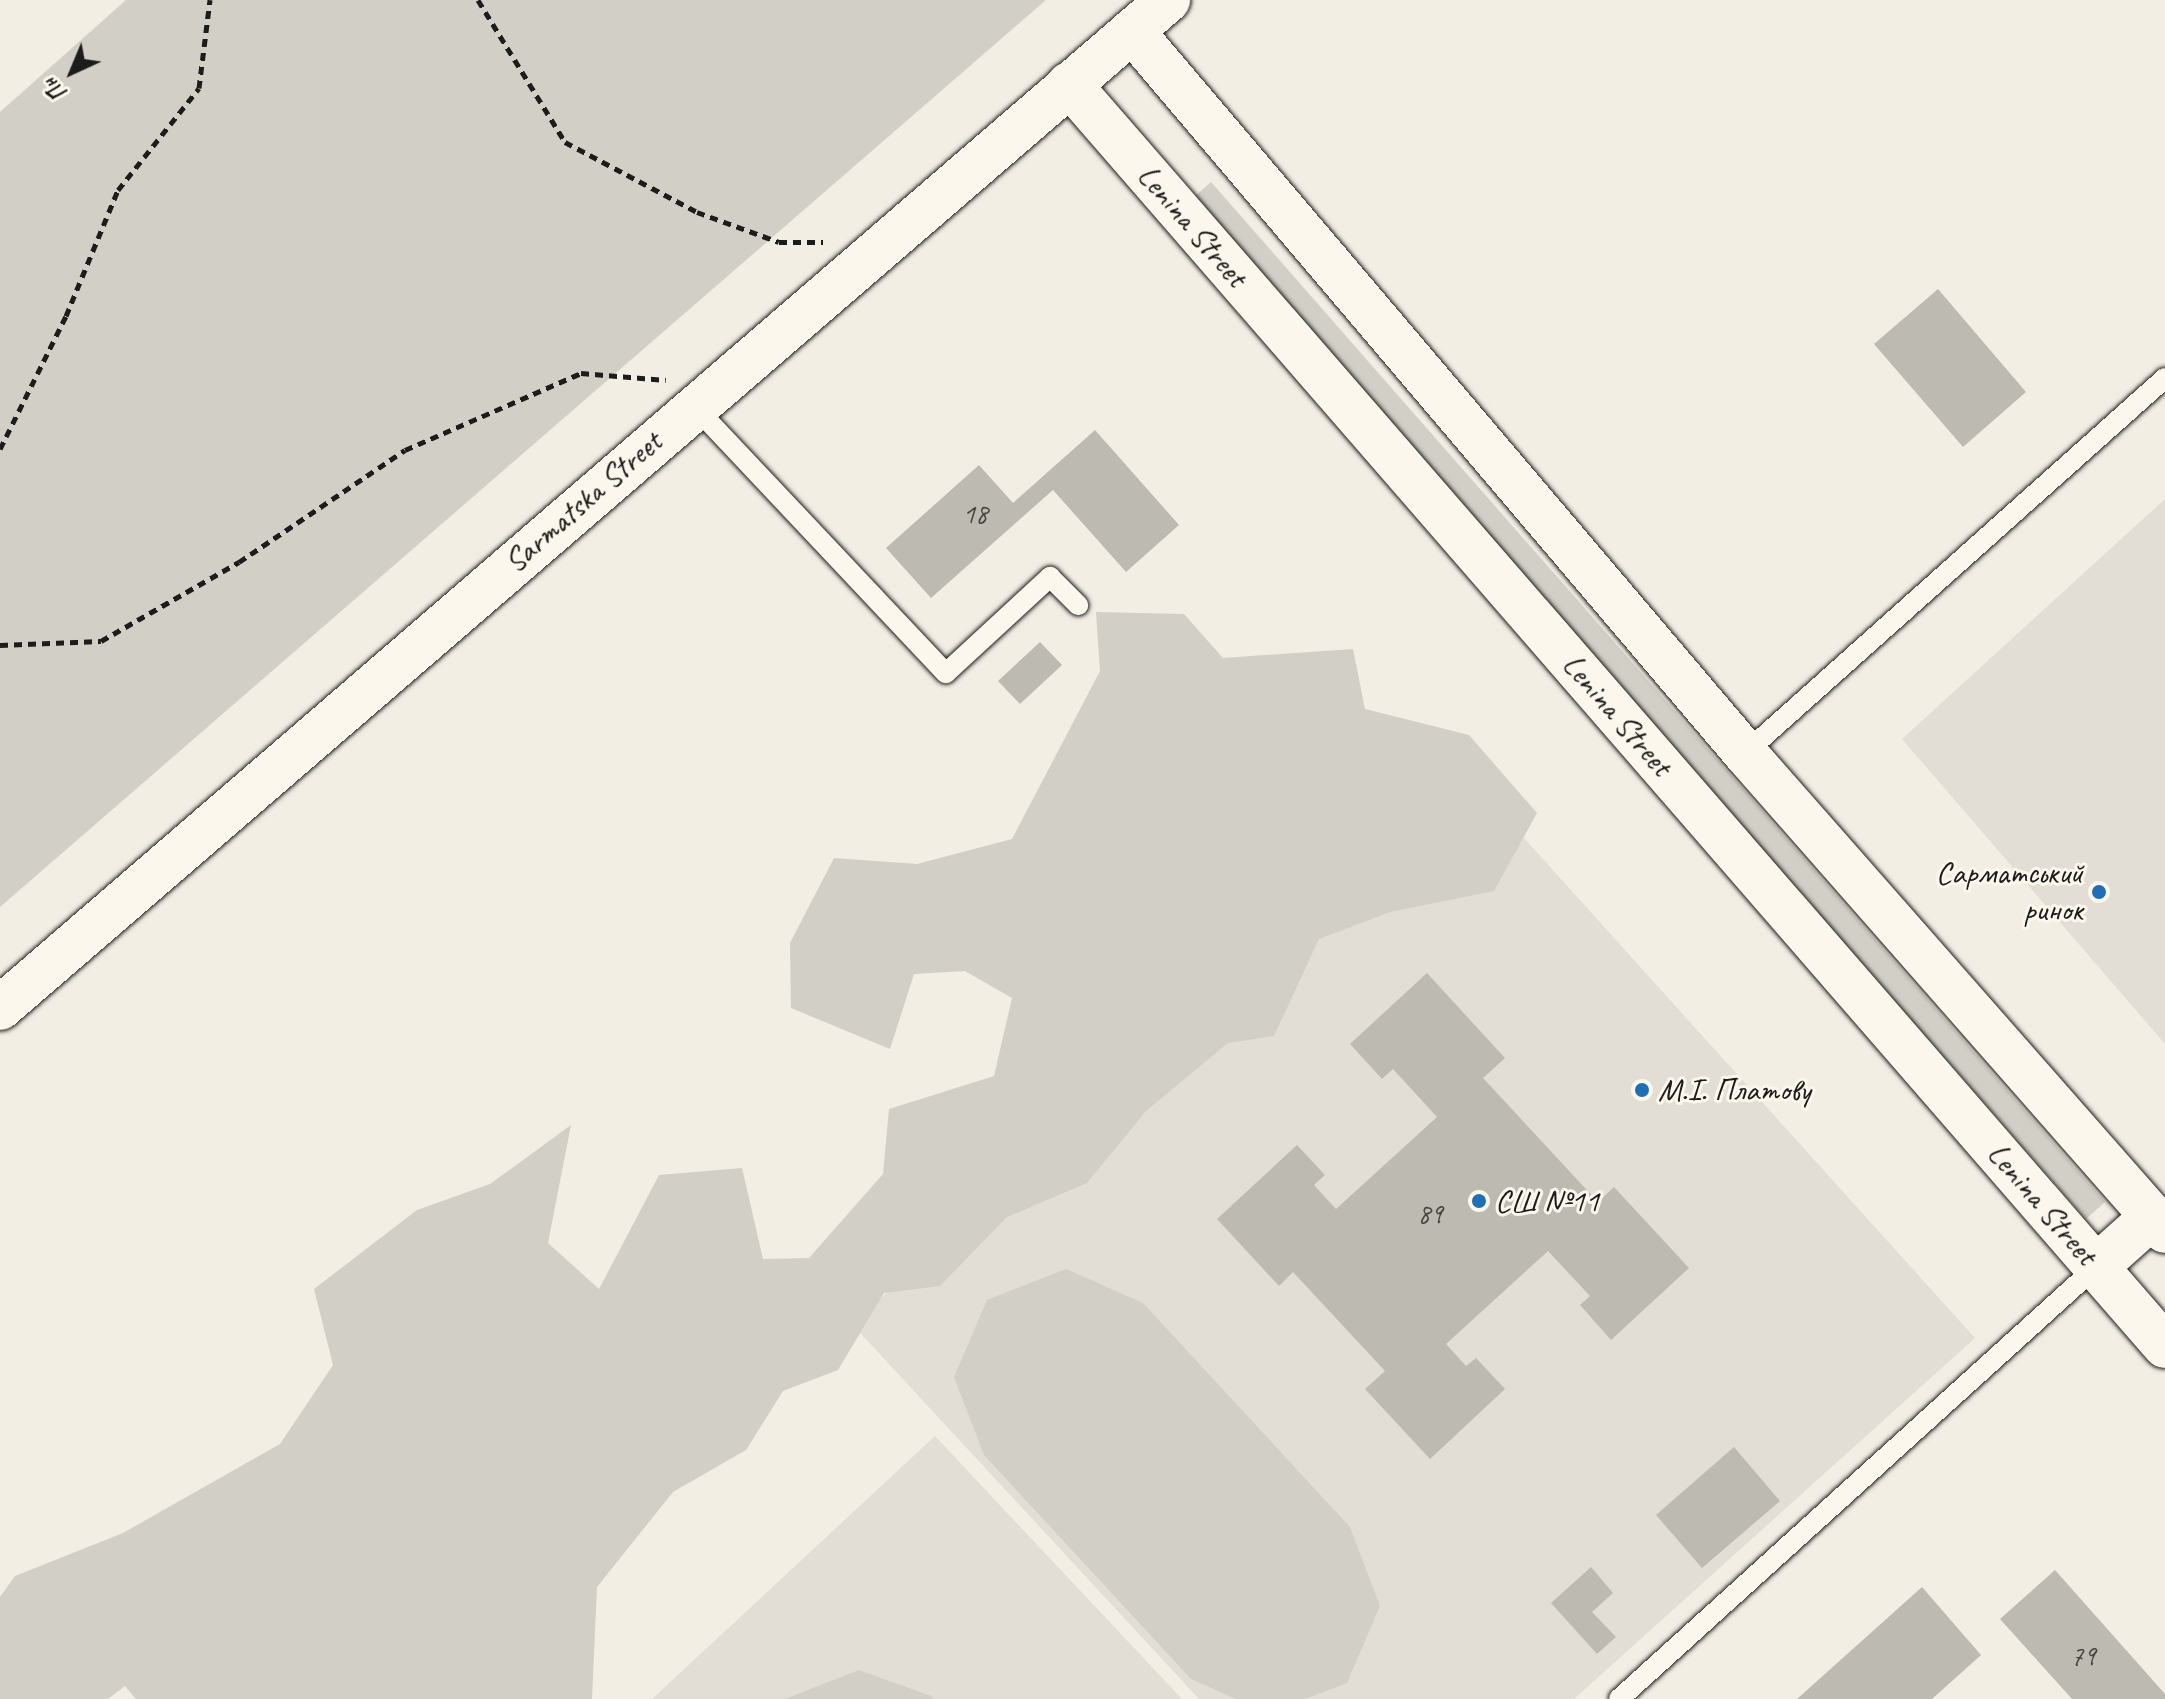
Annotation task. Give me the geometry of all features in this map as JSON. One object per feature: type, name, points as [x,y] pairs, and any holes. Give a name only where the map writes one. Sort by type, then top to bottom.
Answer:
[{"type":"street","name":"Sarmatska Street","points":[[0,1008],[706,395],[1168,0]]},
{"type":"street","points":[[1132,31],[1745,753],[2161,1218],[2096,1267]]},
{"type":"street","name":"Lenina Street","points":[[1069,84],[2165,1346]]},
{"type":"lane","points":[[1745,753],[2165,378]]},
{"type":"lane","points":[[706,395],[946,673],[1050,577],[1078,605]]},
{"type":"lane","points":[[1619,1699],[2096,1267]]},
{"type":"path","points":[[0,449],[118,190],[199,88],[210,0]]},
{"type":"path","points":[[478,0],[565,142],[645,188],[779,242],[888,242]]},
{"type":"path","points":[[0,645],[101,641],[239,562],[405,450],[581,373],[706,395]]},
{"type":"shaded area","points":[[126,0],[1046,0],[0,907],[0,112]]},
{"type":"shaded area","points":[[1211,182],[2105,1202],[2086,1219],[1192,199]]},
{"type":"shaded area","name":"Сарматський ринок","points":[[2165,499],[2165,1044],[1902,739]]},
{"type":"shaded area","points":[[1096,612],[1184,614],[1223,658],[1353,649],[1365,709],[1469,735],[1537,813],[1494,891],[1390,912],[1319,939],[1274,1036],[1228,1043],[1146,1111],[1087,1183],[1007,1217],[940,1286],[884,1293],[838,1370],[783,1391],[746,1450],[673,1492],[597,1587],[592,1699],[136,1699],[125,1686],[108,1699],[0,1699],[0,1597],[15,1576],[123,1533],[280,1444],[333,1365],[314,1289],[417,1210],[490,1184],[571,1125],[548,1243],[599,1289],[659,1175],[742,1168],[763,1259],[809,1258],[883,1174],[889,1109],[994,1076],[1012,998],[965,971],[914,974],[890,1049],[791,1008],[790,943],[834,858],[917,864],[1012,839],[1100,671]]},
{"type":"shaded area","points":[[1514,827],[1975,1338],[1574,1699],[1199,1699],[851,1323],[1410,855]]},
{"type":"shaded area","points":[[1066,1269],[1143,1303],[1350,1527],[1380,1606],[1347,1683],[1305,1699],[1236,1699],[1191,1679],[984,1455],[954,1377],[987,1300]]},
{"type":"shaded area","points":[[935,1436],[1182,1699],[652,1699]]},
{"type":"shaded area","points":[[859,1670],[931,1696],[934,1699],[785,1699]]},
{"type":"building","points":[[1938,289],[2026,392],[1963,447],[1874,344]]},
{"type":"building","points":[[1095,430],[1179,525],[1126,572],[1053,490],[931,598],[886,548],[979,465],[1013,503]]},
{"type":"building","points":[[1040,642],[1062,665],[1020,704],[998,681]]},
{"type":"building","points":[[1427,973],[1505,1058],[1483,1078],[1598,1202],[1614,1187],[1689,1268],[1611,1340],[1580,1305],[1590,1296],[1548,1251],[1446,1344],[1466,1366],[1476,1358],[1505,1389],[1430,1459],[1365,1389],[1385,1371],[1293,1272],[1279,1286],[1217,1219],[1297,1145],[1325,1175],[1314,1185],[1336,1209],[1437,1117],[1393,1069],[1382,1079],[1350,1044]]},
{"type":"building","points":[[1734,1447],[1780,1501],[1702,1568],[1656,1515]]},
{"type":"building","points":[[1591,1567],[1613,1593],[1592,1612],[1616,1637],[1597,1654],[1551,1603]]},
{"type":"building","points":[[2055,1570],[2165,1694],[2165,1699],[2072,1699],[2000,1619]]},
{"type":"building","points":[[1922,1587],[1981,1655],[1932,1699],[1797,1699]]},
{"type":"place","name":"Сарматський ринок","points":[[2099,892]]},
{"type":"place","name":"М.І. Платову","points":[[1642,1090]]},
{"type":"place","name":"СШ №11","points":[[1479,1201]]}]
